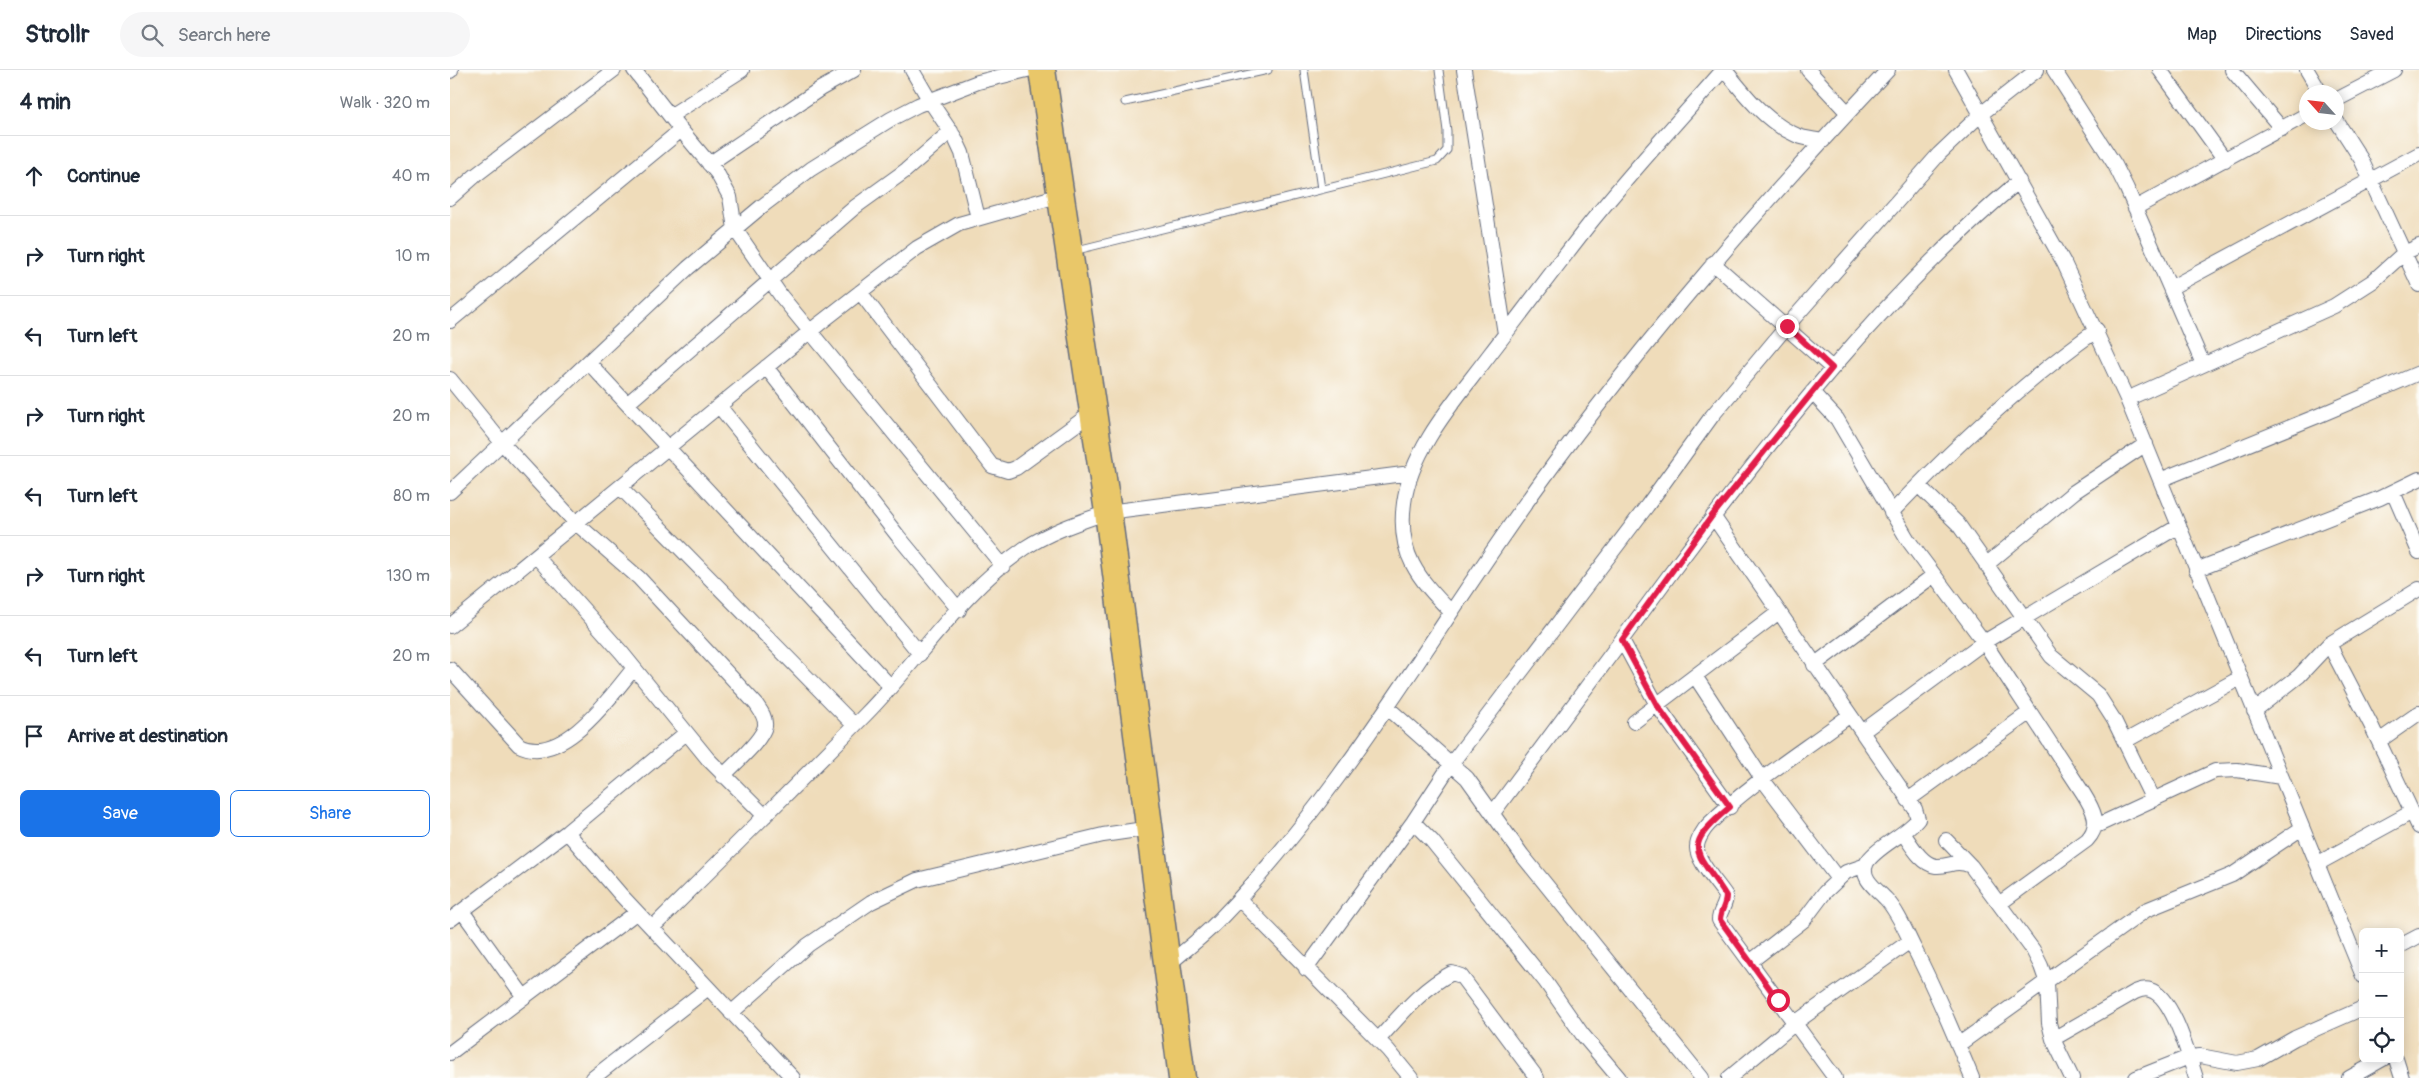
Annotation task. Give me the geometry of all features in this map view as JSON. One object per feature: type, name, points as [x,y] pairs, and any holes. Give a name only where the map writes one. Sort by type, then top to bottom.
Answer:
[{"type":"highway","points":[[1042,70],[1108,512],[1168,966],[1177,1075]]},
{"type":"street","points":[[450,198],[476,175],[614,70]]},
{"type":"street","points":[[634,70],[717,172],[730,197],[735,228],[770,280],[809,332],[1003,566]]},
{"type":"street","points":[[670,116],[742,70]]},
{"type":"street","points":[[709,164],[813,94],[854,70]]},
{"type":"street","points":[[912,70],[930,101],[951,131],[962,153],[978,218]]},
{"type":"street","points":[[450,492],[503,444],[655,297],[735,228],[811,169],[891,118],[978,82],[1027,70]]},
{"type":"street","points":[[1464,70],[1505,334]]},
{"type":"street","points":[[1451,612],[1424,584],[1408,554],[1404,539],[1403,519],[1404,503],[1411,473],[1438,425],[1505,334],[1607,202],[1724,70],[1753,102],[1778,124],[1798,136],[1823,140]]},
{"type":"street","points":[[1808,70],[1848,113]]},
{"type":"street","points":[[1168,966],[1218,922],[1239,899],[1332,786],[1388,708],[1451,612],[1572,440],[1666,318],[1713,262],[1888,70]]},
{"type":"street","points":[[1956,70],[2064,263],[2097,330],[2146,444],[2240,678],[2359,962]]},
{"type":"street","points":[[1306,968],[1413,822],[1452,764],[1659,490],[1712,416],[1787,326],[1905,191],[1981,114],[2037,70]]},
{"type":"street","points":[[2054,70],[2115,166],[2203,364]]},
{"type":"street","points":[[2160,70],[2225,160]]},
{"type":"street","points":[[2232,70],[2282,129]]},
{"type":"street","points":[[2307,70],[2316,85]]},
{"type":"street","points":[[2344,96],[2394,70]]},
{"type":"street","points":[[2135,208],[2299,119]]},
{"type":"street","points":[[450,321],[681,130]]},
{"type":"street","points":[[2342,130],[2370,179],[2419,285]]},
{"type":"street","points":[[627,404],[855,207],[905,171],[951,131]]},
{"type":"street","points":[[2170,288],[2419,154]]},
{"type":"street","points":[[1493,813],[1712,516],[1856,339],[1926,265],[1973,220],[2019,181]]},
{"type":"street","points":[[450,626],[809,332],[942,232],[978,218],[1060,195]]},
{"type":"street","points":[[2127,399],[2334,306],[2373,281],[2388,265],[2404,253],[2419,246]]},
{"type":"street","points":[[1713,262],[1832,368]]},
{"type":"street","points":[[860,292],[982,456],[992,466],[1008,471],[1016,468],[1093,412]]},
{"type":"street","points":[[1891,513],[1918,484],[2037,375],[2097,330]]},
{"type":"street","points":[[588,362],[890,687]]},
{"type":"street","points":[[766,367],[898,536],[959,610]]},
{"type":"street","points":[[2160,480],[2419,373]]},
{"type":"street","points":[[450,379],[503,444],[576,523],[639,578],[744,690],[764,717],[765,726],[756,740],[723,776]]},
{"type":"street","points":[[1812,392],[1836,418],[1891,513],[1934,576],[1984,642],[2096,816],[2094,833],[2087,840],[1999,904]]},
{"type":"street","points":[[719,406],[920,654]]},
{"type":"street","points":[[1986,565],[2074,492],[2146,444]]},
{"type":"street","points":[[652,928],[854,725],[959,610],[1003,566],[1043,537],[1070,525],[1108,512],[1411,473]]},
{"type":"street","points":[[2196,570],[2393,492],[2419,479]]},
{"type":"street","points":[[1918,484],[1958,524],[2023,618],[2058,664],[2081,679],[2098,695],[2125,741],[2153,800]]},
{"type":"street","points":[[620,487],[854,725]]},
{"type":"street","points":[[2393,492],[2419,552]]},
{"type":"street","points":[[1712,516],[1915,809],[1918,819],[1866,865],[1846,872],[1824,892],[1804,920],[1750,962]]},
{"type":"street","points":[[1862,732],[1984,642],[2179,526]]},
{"type":"street","points":[[536,556],[634,668],[723,776],[765,816]]},
{"type":"street","points":[[1814,665],[1934,576]]},
{"type":"street","points":[[2254,711],[2299,676],[2328,644],[2419,590]]},
{"type":"street","points":[[1634,722],[1779,612]]},
{"type":"street","points":[[1622,640],[1657,705],[1730,807]]},
{"type":"street","points":[[2328,644],[2379,740],[2419,827]]},
{"type":"street","points":[[450,669],[519,745],[526,749],[539,749],[554,745],[580,729],[599,711],[634,668]]},
{"type":"street","points":[[1695,676],[1763,780],[1838,879]]},
{"type":"street","points":[[2125,741],[2240,678]]},
{"type":"street","points":[[1388,708],[1467,778],[1528,862],[1702,1078]]},
{"type":"street","points":[[1908,800],[2030,712]]},
{"type":"street","points":[[2379,740],[2419,713]]},
{"type":"street","points":[[1835,1078],[1720,920],[1720,913],[1726,905],[1726,896],[1700,859],[1696,848],[1708,825],[1763,780],[1850,715]]},
{"type":"street","points":[[450,920],[567,832],[686,733]]},
{"type":"street","points":[[2096,826],[2215,771],[2237,770],[2281,777]]},
{"type":"street","points":[[2317,864],[2412,812]]},
{"type":"street","points":[[1413,822],[1432,841],[1545,981],[1582,1034],[1619,1078]]},
{"type":"street","points":[[731,1013],[808,945],[870,902],[909,884],[940,874],[1102,835],[1150,828]]},
{"type":"street","points":[[1958,1045],[2047,983],[2146,910],[2217,884],[2302,828]]},
{"type":"street","points":[[567,832],[637,912],[793,1078]]},
{"type":"street","points":[[1903,833],[1929,864],[1937,866],[1961,862],[1971,866]]},
{"type":"street","points":[[1946,840],[1971,866],[2033,950],[2047,983],[2049,1023],[2052,1039],[2072,1078]]},
{"type":"street","points":[[1866,865],[1869,882],[1887,900],[1931,981],[1972,1078]]},
{"type":"street","points":[[1239,899],[1378,1040],[1410,1078]]},
{"type":"street","points":[[462,911],[524,998]]},
{"type":"street","points":[[450,1053],[637,912]]},
{"type":"street","points":[[2404,944],[2419,936]]},
{"type":"street","points":[[1729,1078],[1795,1023],[1910,941]]},
{"type":"street","points":[[1378,1040],[1421,995],[1440,979],[1452,973],[1461,976],[1470,987],[1537,1078]]},
{"type":"street","points":[[592,1078],[708,988]]},
{"type":"street","points":[[2052,1039],[2135,992],[2145,989],[2152,990],[2168,1005],[2196,1078]]},
{"type":"street","points":[[2136,1078],[2189,1057],[2200,1056],[2237,1063],[2252,1061],[2295,1038],[2359,1010]]},
{"type":"street","points":[[2349,1078],[2377,1063]]},
{"type":"street","points":[[2397,1063],[2402,1078]]},
{"type":"lane","points":[[1125,102],[1268,70]]},
{"type":"lane","points":[[1304,70],[1321,189]]},
{"type":"lane","points":[[1070,252],[1437,161],[1447,150],[1447,131],[1439,70]]},
{"type":"route","points":[[1778,1000],[1724,928],[1720,920],[1720,913],[1726,905],[1726,896],[1700,859],[1696,848],[1708,825],[1730,807],[1657,705],[1622,640],[1712,516],[1832,368],[1787,326]]}]
